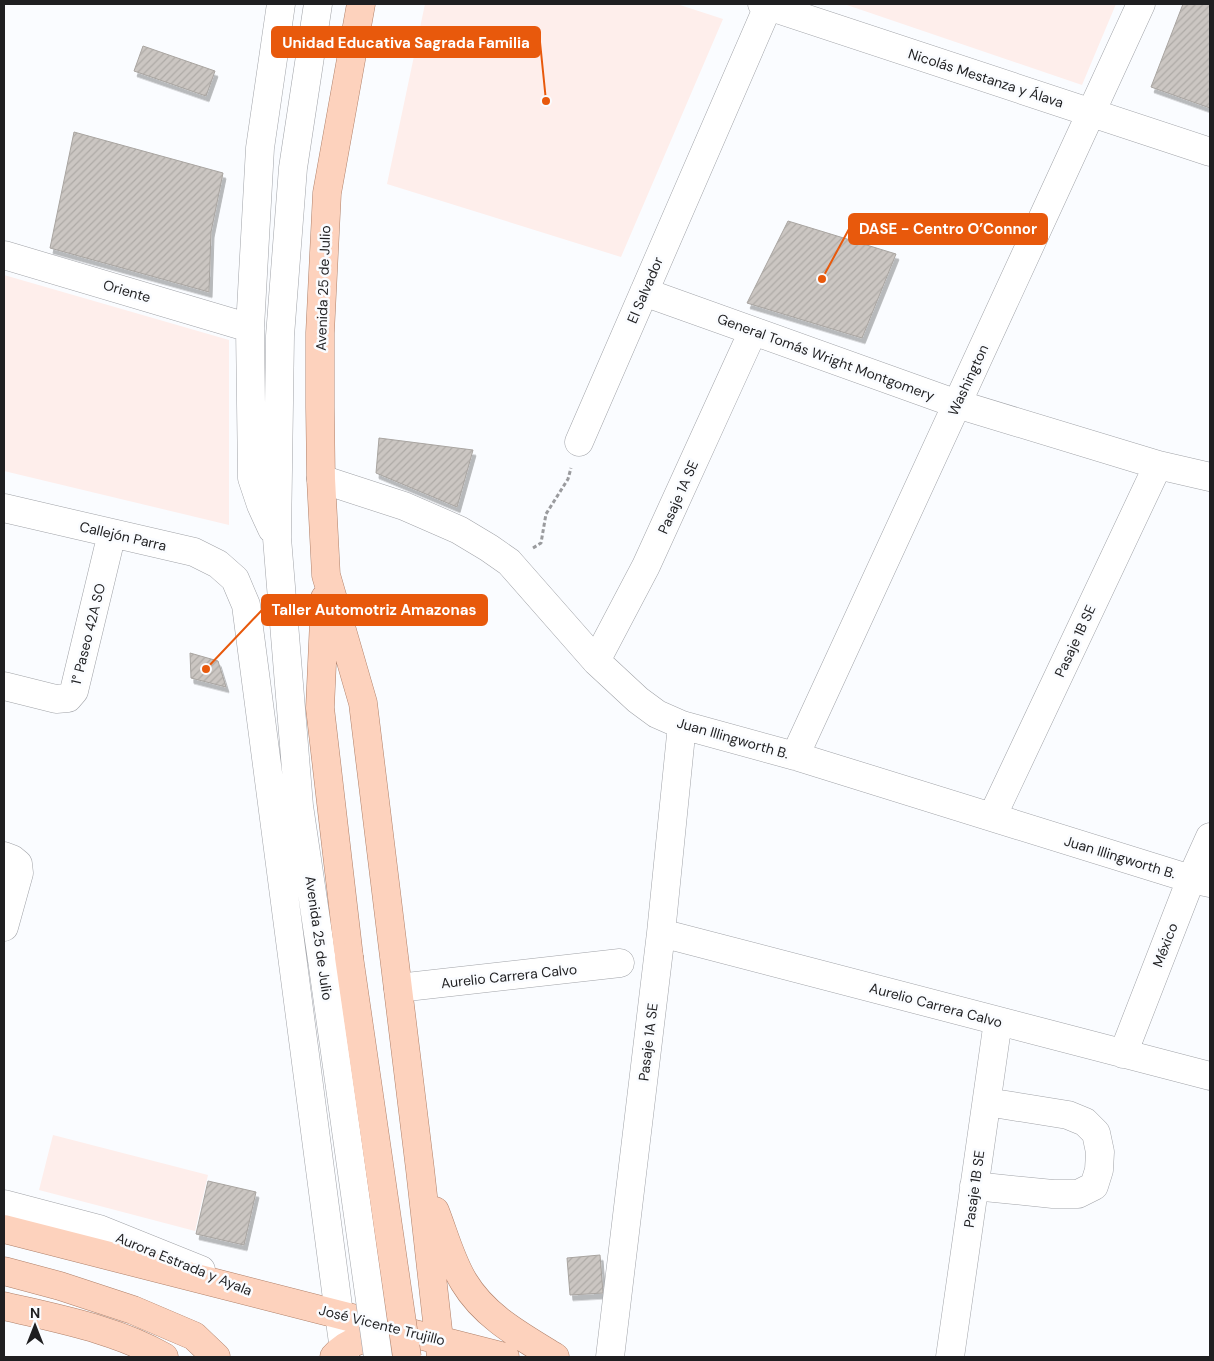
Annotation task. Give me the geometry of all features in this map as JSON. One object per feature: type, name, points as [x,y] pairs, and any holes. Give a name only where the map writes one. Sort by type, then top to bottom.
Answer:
[{"type":"main road","name":"Avenida 25 de Julio","points":[[360,4],[327,193],[320,333],[321,479],[326,574],[320,708],[349,957],[407,1357]]},
{"type":"main road","name":"Avenida 25 de Julio","points":[[326,574],[363,704],[420,1169],[436,1344],[400,1335],[379,1336],[364,1339],[341,1354]]},
{"type":"main road","points":[[420,1169],[451,1254],[464,1282],[480,1304],[505,1326],[555,1357]]},
{"type":"main road","name":"Aurora Estrada y Ayala","points":[[4,1221],[258,1294]]},
{"type":"main road","points":[[4,1271],[60,1286],[133,1310],[194,1336],[230,1357]]},
{"type":"main road","name":"José Vicente Trujillo","points":[[258,1294],[338,1314],[436,1344],[505,1357]]},
{"type":"main road","points":[[4,1306],[108,1332],[146,1347],[164,1357]]},
{"type":"main road","points":[[194,1336],[216,1357]]},
{"type":"street","name":"Avenida 25 de Julio","points":[[277,538],[261,506],[252,478],[250,328],[260,148],[281,4]]},
{"type":"street","name":"Avenida 25 de Julio","points":[[318,4],[293,168],[281,316],[277,538],[299,806],[378,1357]]},
{"type":"street","name":"Nicolás Mestanza y Álava","points":[[766,4],[1210,152]]},
{"type":"street","name":"El Salvador","points":[[579,442],[766,4]]},
{"type":"street","name":"Washington","points":[[795,756],[1141,4]]},
{"type":"street","name":"Oriente","points":[[4,255],[250,328]]},
{"type":"street","name":"General Tomás Wright Montgomery","points":[[644,292],[957,404],[1158,465],[1210,477]]},
{"type":"street","name":"Pasaje 1A SE","points":[[596,660],[646,566],[753,331]]},
{"type":"street","name":"Pasaje 1B SE","points":[[992,817],[1158,465]]},
{"type":"street","name":"Juan Illingworth B.","points":[[321,479],[404,506],[459,530],[489,548],[509,562],[596,660],[638,700],[657,714],[682,726],[795,756],[1201,881]]},
{"type":"street","name":"Callejón Parra","points":[[4,508],[194,552],[218,564],[234,579]]},
{"type":"street","name":"1° Paseo 42A SO","points":[[4,686],[56,699],[68,698],[74,691],[112,533]]},
{"type":"street","name":"Avenida 25 de Julio","points":[[234,579],[246,605],[338,1314],[341,1354]]},
{"type":"street","name":"Pasaje 1A SE","points":[[610,1357],[661,933],[682,726]]},
{"type":"street","name":"México","points":[[1123,1054],[1201,881],[1210,837]]},
{"type":"street","points":[[4,927],[11,864]]},
{"type":"street","name":"Aurelio Carrera Calvo","points":[[661,933],[1210,1076]]},
{"type":"street","name":"Aurelio Carrera Calvo","points":[[398,988],[620,963]]},
{"type":"street","name":"Pasaje 1B SE","points":[[950,1357],[998,1021]]},
{"type":"street","points":[[974,1186],[1054,1194],[1078,1194],[1094,1186],[1100,1170],[1100,1152],[1096,1133],[1085,1122],[1068,1115],[987,1102]]},
{"type":"path","points":[[509,562],[541,542],[546,514],[568,479],[579,442]]},
{"type":"shaded area","points":[[425,4],[677,4],[723,19],[621,257],[387,184]]},
{"type":"shaded area","points":[[844,4],[1116,4],[1082,85]]},
{"type":"shaded area","points":[[4,275],[229,340],[229,525],[4,471]]},
{"type":"shaded area","points":[[53,1135],[208,1175],[195,1231],[39,1190]]},
{"type":"building","points":[[1183,4],[1210,4],[1210,108],[1151,87]]},
{"type":"building","points":[[143,46],[215,71],[206,96],[134,71]]},
{"type":"building","points":[[74,132],[223,173],[211,232],[209,292],[50,248]]},
{"type":"building","points":[[788,221],[896,254],[862,338],[747,303]]},
{"type":"building","points":[[379,438],[473,450],[457,507],[376,473]]},
{"type":"building","points":[[190,653],[218,661],[226,687],[191,678]]},
{"type":"building","points":[[208,1181],[256,1192],[244,1245],[196,1234]]},
{"type":"building","points":[[600,1255],[603,1293],[570,1295],[567,1258]]},
{"type":"place","name":"Unidad Educativa Sagrada Familia","points":[[546,101]]},
{"type":"place","name":"DASE - Centro O’Connor","points":[[822,279]]},
{"type":"place","name":"Taller Automotriz Amazonas","points":[[206,669]]}]
